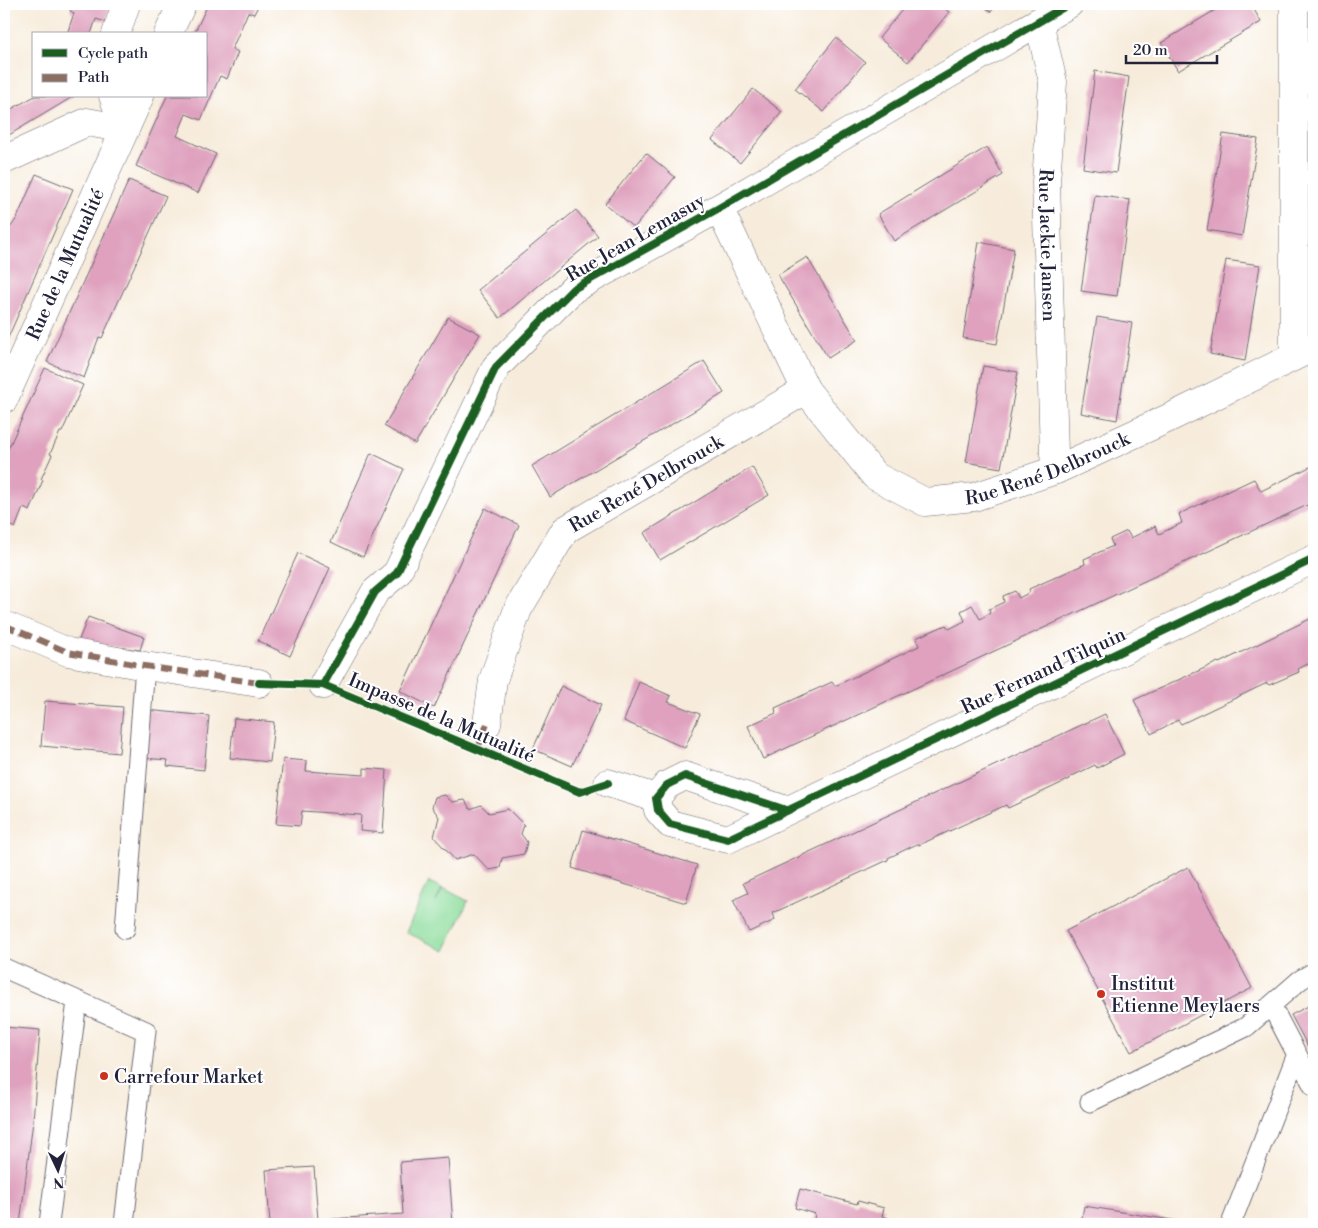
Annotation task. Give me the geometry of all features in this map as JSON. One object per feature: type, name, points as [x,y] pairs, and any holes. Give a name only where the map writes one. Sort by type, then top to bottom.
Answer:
[{"type":"street","points":[[117,32],[126,4]]},
{"type":"street","points":[[169,32],[182,4]]},
{"type":"street","name":"Rue Jean Lemasuy","points":[[323,685],[375,592],[397,573],[496,367],[573,289],[719,208],[1069,4]]},
{"type":"street","points":[[1294,4],[1304,352]]},
{"type":"street","name":"Rue Jackie Jansen","points":[[1039,22],[1053,82],[1046,182],[1056,470]]},
{"type":"street","points":[[4,160],[87,122],[125,128],[114,98]]},
{"type":"street","name":"Rue de la Mutualité","points":[[4,399],[139,98]]},
{"type":"street","name":"Rue René Delbrouck","points":[[719,208],[806,390],[875,476],[925,502],[974,497],[1056,470],[1171,417],[1304,352]]},
{"type":"street","name":"Rue René Delbrouck","points":[[487,724],[493,680],[518,609],[565,530],[806,390]]},
{"type":"street","name":"Rue Fernand Tilquin","points":[[656,798],[658,810],[670,824],[728,839],[1314,559]]},
{"type":"street","points":[[4,625],[68,652],[259,683]]},
{"type":"street","points":[[608,783],[656,798],[667,785],[685,776],[786,810]]},
{"type":"lane","points":[[125,930],[145,666]]},
{"type":"lane","points":[[4,968],[146,1031],[124,1224]]},
{"type":"lane","points":[[1090,1102],[1246,1027],[1300,980],[1314,972]]},
{"type":"lane","points":[[49,1224],[78,1001]]},
{"type":"lane","points":[[1271,1005],[1314,1087]]},
{"type":"lane","points":[[1231,1224],[1297,1054]]},
{"type":"green space","points":[[429,882],[442,888],[436,902],[443,888],[468,901],[445,951],[406,932]]},
{"type":"building","points":[[73,4],[111,4],[106,22],[96,19],[92,32],[68,32],[74,13],[70,11]]},
{"type":"building","points":[[208,4],[259,4],[254,14],[248,12],[232,49],[238,52],[227,79],[220,76],[201,120],[186,114],[177,136],[216,154],[198,193],[136,166],[166,98],[208,98],[208,32],[195,32]]},
{"type":"building","points":[[907,4],[939,4],[949,12],[908,62],[879,38]]},
{"type":"building","points":[[981,4],[997,4],[991,12]]},
{"type":"building","points":[[1225,4],[1251,4],[1261,22],[1178,71],[1161,43]]},
{"type":"building","points":[[836,38],[865,62],[824,112],[795,89]]},
{"type":"building","points":[[1095,71],[1129,77],[1116,173],[1083,168]]},
{"type":"building","points":[[753,89],[782,112],[740,163],[712,140]]},
{"type":"building","points":[[32,98],[71,98],[4,138],[4,116],[6,112]]},
{"type":"building","points":[[1223,134],[1258,139],[1242,236],[1207,230]]},
{"type":"building","points":[[987,147],[1003,175],[894,241],[878,214]]},
{"type":"building","points":[[646,153],[675,177],[634,228],[605,204]]},
{"type":"building","points":[[36,174],[73,189],[4,347],[4,226],[10,228],[17,218]]},
{"type":"building","points":[[129,180],[166,196],[102,338],[99,337],[84,378],[47,362]]},
{"type":"building","points":[[1095,195],[1130,200],[1117,296],[1081,291]]},
{"type":"building","points":[[576,210],[598,236],[500,318],[478,290]]},
{"type":"building","points":[[979,242],[1014,249],[997,344],[963,338]]},
{"type":"building","points":[[807,257],[857,340],[828,358],[778,275]]},
{"type":"building","points":[[1226,260],[1260,265],[1245,361],[1210,354]]},
{"type":"building","points":[[448,317],[480,334],[415,444],[384,426]]},
{"type":"building","points":[[1097,317],[1132,323],[1117,420],[1081,413]]},
{"type":"building","points":[[704,361],[724,393],[550,497],[532,466]]},
{"type":"building","points":[[983,366],[1018,372],[1001,468],[966,462]]},
{"type":"building","points":[[45,368],[83,385],[50,454],[52,455],[30,511],[23,508],[15,528],[4,523],[4,458]]},
{"type":"building","points":[[371,453],[404,469],[363,557],[331,542]]},
{"type":"building","points":[[1314,465],[1314,502],[763,759],[748,726],[776,713],[775,708],[832,682],[835,686],[919,646],[916,638],[946,625],[949,629],[965,621],[961,611],[972,605],[980,619],[990,613],[989,609],[1004,602],[1003,596],[1015,591],[1019,598],[1030,592],[1029,589],[1085,564],[1084,559],[1113,546],[1110,539],[1127,531],[1131,538],[1155,526],[1159,534],[1182,523],[1179,514],[1254,479],[1261,491]]},
{"type":"building","points":[[752,467],[769,495],[660,560],[644,533]]},
{"type":"building","points":[[485,508],[519,525],[434,708],[400,691]]},
{"type":"building","points":[[298,553],[330,568],[290,656],[258,641]]},
{"type":"building","points":[[88,617],[144,637],[140,650],[78,642]]},
{"type":"building","points":[[1314,617],[1314,661],[1298,669],[1299,672],[1269,685],[1267,683],[1181,724],[1178,720],[1151,734],[1134,700],[1219,663]]},
{"type":"building","points":[[639,682],[671,696],[668,702],[700,714],[685,748],[624,721]]},
{"type":"building","points":[[561,686],[601,705],[572,766],[533,749]]},
{"type":"building","points":[[45,701],[123,707],[119,753],[41,746]]},
{"type":"building","points":[[146,710],[209,716],[204,770],[167,766],[168,760],[142,758]]},
{"type":"building","points":[[1105,714],[1124,754],[1097,768],[1095,765],[1008,808],[1006,805],[919,845],[917,844],[888,858],[888,860],[773,913],[775,920],[749,932],[733,900],[748,893],[743,883]]},
{"type":"building","points":[[234,718],[274,722],[270,762],[230,758]]},
{"type":"building","points":[[283,759],[307,761],[306,771],[364,775],[364,768],[387,770],[383,833],[360,831],[361,815],[302,811],[300,826],[276,824]]},
{"type":"building","points":[[445,795],[452,802],[465,800],[470,809],[481,805],[489,813],[508,809],[524,825],[521,834],[527,842],[524,854],[502,858],[500,868],[489,870],[474,854],[455,860],[434,837],[439,817],[432,807],[435,797]]},
{"type":"building","points":[[583,830],[697,865],[686,903],[572,868]]},
{"type":"building","points":[[1188,867],[1252,988],[1131,1052],[1066,931]]},
{"type":"building","points":[[1314,1003],[1314,1058],[1291,1015]]},
{"type":"building","points":[[4,1027],[40,1030],[33,1121],[20,1224],[4,1224]]},
{"type":"building","points":[[448,1158],[453,1224],[270,1224],[266,1170],[314,1167],[318,1220],[403,1214],[400,1162]]},
{"type":"building","points":[[800,1189],[857,1204],[858,1201],[884,1208],[882,1216],[895,1220],[893,1224],[813,1224],[815,1214],[795,1208]]},
{"type":"building","points":[[1084,1206],[1178,1221],[1178,1224],[1081,1224]]},
{"type":"marked path","points":[[4,625],[68,652],[259,683]]},
{"type":"marked path","points":[[477,751],[487,724]]},
{"type":"cycle path","points":[[323,685],[375,592],[397,573],[496,367],[573,289],[719,208],[1069,4]]},
{"type":"cycle path","points":[[786,810],[685,776],[667,785],[656,798],[658,810],[670,824],[728,839],[1314,559]]},
{"type":"cycle path","name":"Impasse de la Mutualité","points":[[259,683],[323,685],[580,792],[608,783]]},
{"type":"place","name":"Institut Etienne Meylaers","points":[[1101,994]]},
{"type":"place","name":"Carrefour Market","points":[[104,1076]]}]
